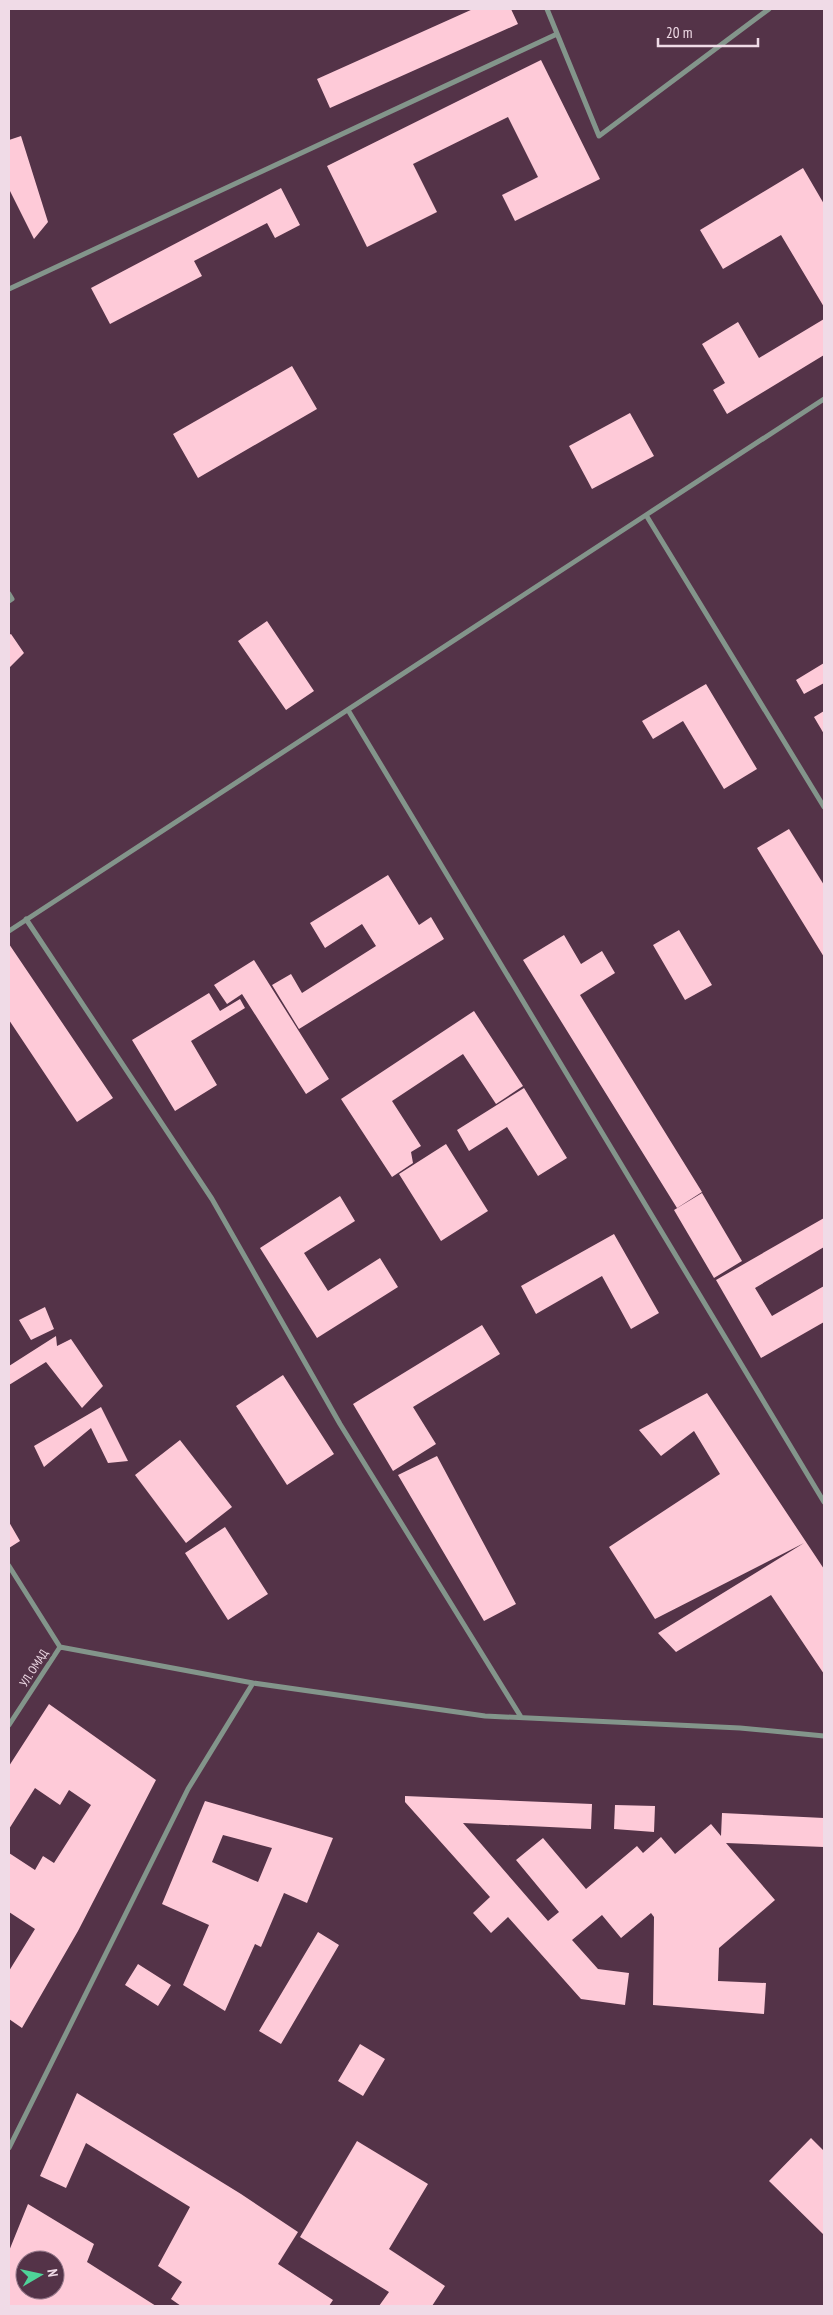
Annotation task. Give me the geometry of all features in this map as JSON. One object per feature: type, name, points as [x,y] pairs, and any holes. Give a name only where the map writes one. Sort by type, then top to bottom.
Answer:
[{"type":"street","points":[[547,9],[600,136],[769,9]]},
{"type":"street","points":[[9,289],[557,34]]},
{"type":"street","points":[[9,931],[824,399]]},
{"type":"street","points":[[646,515],[824,807]]},
{"type":"street","points":[[9,594],[12,599],[9,601]]},
{"type":"street","points":[[348,710],[824,1502]]},
{"type":"street","points":[[26,919],[212,1199],[340,1424],[521,1717]]},
{"type":"street","points":[[9,1566],[60,1647],[253,1683],[486,1716],[740,1728],[824,1736]]},
{"type":"street","name":"УЛ. ОМАД","points":[[9,1725],[60,1647]]},
{"type":"street","points":[[9,2148],[188,1790],[253,1683]]},
{"type":"building","points":[[473,9],[511,9],[518,24],[330,108],[317,79]]},
{"type":"building","points":[[541,60],[600,179],[515,221],[502,195],[538,177],[508,117],[413,164],[437,212],[367,247],[327,166]]},
{"type":"building","points":[[21,136],[48,222],[34,239],[9,189],[9,140]]},
{"type":"building","points":[[803,168],[824,204],[824,307],[781,235],[723,269],[700,230]]},
{"type":"building","points":[[281,188],[300,225],[275,238],[267,223],[194,261],[202,276],[110,324],[91,288]]},
{"type":"building","points":[[824,319],[824,355],[727,414],[713,390],[725,383],[702,344],[738,322],[759,358]]},
{"type":"building","points":[[292,366],[317,409],[198,478],[173,434]]},
{"type":"building","points":[[630,413],[654,456],[592,489],[569,446]]},
{"type":"building","points":[[267,621],[314,691],[286,710],[238,641]]},
{"type":"building","points":[[11,634],[24,653],[9,668],[9,635]]},
{"type":"building","points":[[824,663],[824,683],[804,694],[796,680]]},
{"type":"building","points":[[706,684],[757,769],[724,789],[683,721],[653,739],[642,721]]},
{"type":"building","points":[[824,711],[824,734],[814,717]]},
{"type":"building","points":[[789,829],[824,885],[824,957],[757,848]]},
{"type":"building","points":[[388,875],[419,925],[431,917],[444,939],[299,1029],[272,985],[291,974],[302,993],[376,946],[362,924],[325,948],[310,923]]},
{"type":"building","points":[[679,930],[712,985],[685,1000],[653,945]]},
{"type":"building","points":[[564,935],[581,964],[602,951],[615,973],[580,995],[702,1192],[677,1208],[523,960]]},
{"type":"building","points":[[9,944],[113,1098],[77,1122],[9,1020]]},
{"type":"building","points":[[254,960],[329,1079],[306,1094],[242,994],[227,1004],[214,985]]},
{"type":"building","points":[[209,993],[220,1011],[240,999],[245,1008],[191,1041],[217,1085],[175,1111],[132,1040]]},
{"type":"building","points":[[474,1011],[523,1086],[496,1104],[463,1054],[392,1101],[421,1146],[411,1152],[413,1163],[392,1177],[341,1099]]},
{"type":"building","points":[[524,1088],[567,1158],[538,1176],[507,1127],[469,1151],[457,1130]]},
{"type":"building","points":[[446,1144],[488,1211],[441,1241],[399,1174]]},
{"type":"building","points":[[702,1193],[742,1261],[714,1278],[674,1210]]},
{"type":"building","points":[[340,1196],[355,1221],[304,1253],[328,1291],[380,1258],[398,1287],[317,1338],[260,1248]]},
{"type":"building","points":[[824,1218],[824,1247],[755,1288],[772,1316],[824,1286],[824,1322],[761,1358],[716,1280]]},
{"type":"building","points":[[614,1234],[659,1313],[631,1329],[602,1276],[536,1314],[521,1286]]},
{"type":"building","points":[[45,1307],[54,1329],[31,1340],[19,1320]]},
{"type":"building","points":[[482,1325],[500,1354],[413,1407],[436,1444],[393,1471],[353,1404]]},
{"type":"building","points":[[56,1336],[57,1346],[71,1339],[103,1386],[82,1408],[46,1362],[9,1385],[9,1366]]},
{"type":"building","points":[[283,1375],[334,1454],[287,1485],[236,1406]]},
{"type":"building","points":[[707,1393],[824,1569],[824,1674],[771,1595],[676,1652],[658,1633],[804,1543],[655,1619],[609,1547],[720,1474],[694,1431],[661,1456],[639,1430]]},
{"type":"building","points":[[101,1407],[128,1461],[108,1463],[91,1428],[44,1467],[34,1446]]},
{"type":"building","points":[[180,1440],[232,1507],[186,1543],[135,1475]]},
{"type":"building","points":[[437,1456],[516,1604],[484,1621],[398,1475]]},
{"type":"building","points":[[9,1522],[20,1541],[9,1548]]},
{"type":"building","points":[[225,1527],[268,1594],[228,1620],[185,1553]]},
{"type":"building","points":[[49,1704],[156,1780],[78,1931],[22,2028],[9,2019],[9,1971],[35,1929],[9,1912],[9,1853],[35,1870],[43,1856],[54,1863],[91,1805],[69,1790],[60,1805],[35,1788],[9,1829],[9,1766]]},
{"type":"building","points":[[405,1796],[592,1804],[591,1829],[463,1823],[548,1921],[559,1912],[516,1860],[543,1838],[586,1889],[637,1846],[643,1853],[661,1837],[675,1854],[711,1824],[721,1836],[722,1813],[824,1818],[824,1847],[726,1843],[775,1900],[719,1948],[718,1981],[766,1983],[764,2014],[653,2005],[654,1917],[651,1913],[621,1938],[602,1915],[572,1940],[598,1969],[629,1973],[625,2005],[581,1999],[508,1917],[491,1933],[473,1913],[490,1897],[405,1802]]},
{"type":"building","points":[[205,1801],[333,1838],[307,1903],[284,1893],[261,1947],[255,1944],[225,2011],[183,1985],[209,1925],[162,1904]],"holes":[[[223,1835],[272,1848],[258,1882],[212,1862]]]},
{"type":"building","points":[[615,1805],[655,1806],[654,1832],[614,1829]]},
{"type":"building","points":[[318,1932],[339,1945],[281,2044],[259,2031]]},
{"type":"building","points":[[138,1964],[171,1985],[158,2006],[125,1985]]},
{"type":"building","points":[[360,2044],[385,2059],[363,2096],[338,2081]]},
{"type":"building","points":[[77,2093],[241,2194],[298,2232],[278,2264],[333,2300],[329,2306],[181,2306],[171,2299],[182,2282],[158,2266],[190,2207],[86,2143],[66,2188],[40,2176]]},
{"type":"building","points":[[811,2138],[824,2151],[824,2235],[769,2181]]},
{"type":"building","points":[[357,2141],[428,2184],[389,2249],[445,2286],[432,2306],[379,2306],[389,2292],[300,2237]]},
{"type":"building","points":[[28,2204],[94,2244],[87,2262],[156,2306],[9,2306],[9,2251]]}]
